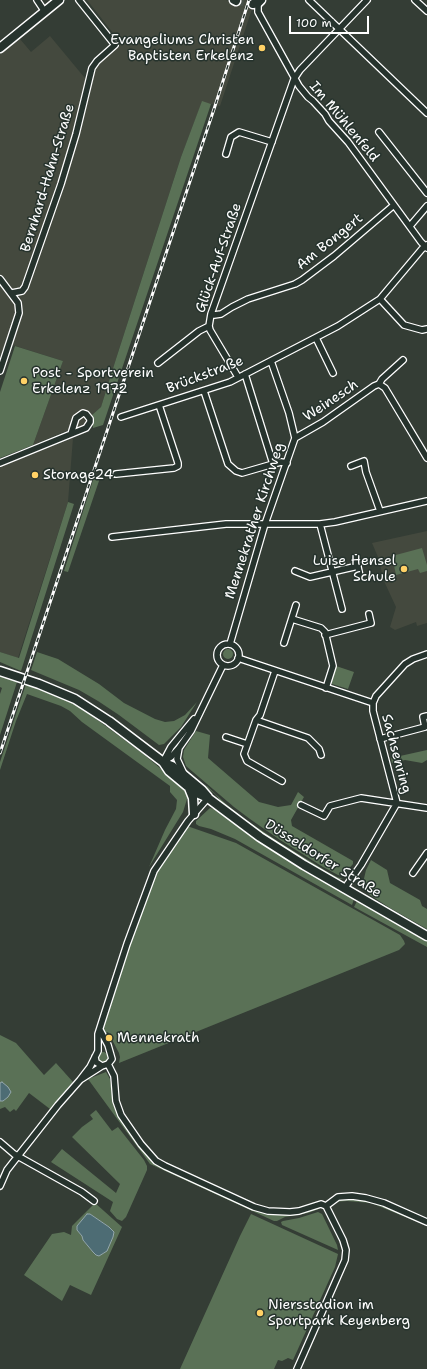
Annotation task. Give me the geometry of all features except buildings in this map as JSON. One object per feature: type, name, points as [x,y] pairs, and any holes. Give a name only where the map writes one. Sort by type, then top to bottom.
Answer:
[{"type":"main road","points":[[0,48],[59,0]]},
{"type":"main road","name":"Düsseldorfer Straße","points":[[0,671],[75,699],[101,715],[163,762],[172,766],[202,790],[208,798]]},
{"type":"main road","name":"Düsseldorfer Straße","points":[[163,762],[169,771],[188,786],[199,794],[208,798],[260,837],[344,889],[427,936]]},
{"type":"main road","points":[[188,786],[193,798],[194,814]]},
{"type":"street","points":[[37,0],[45,12]]},
{"type":"street","name":"Bernhard-Hahn-Straße","points":[[12,294],[22,291],[30,275],[76,134],[92,68],[97,61],[115,45],[79,0]]},
{"type":"street","points":[[309,0],[427,112]]},
{"type":"street","name":"Glück-Auf-Straße","points":[[238,377],[209,326],[211,314],[294,79],[300,70],[367,0]]},
{"type":"street","points":[[415,0],[427,11]]},
{"type":"street","name":"Im Mühlenfeld","points":[[257,2],[258,12],[294,79],[308,97],[325,114],[328,121],[348,142],[421,242],[426,246]]},
{"type":"street","points":[[226,154],[231,137],[239,132],[272,142]]},
{"type":"street","points":[[379,132],[427,193]]},
{"type":"street","name":"Am Bongert","points":[[211,314],[221,314],[248,299],[295,284],[302,280],[394,205]]},
{"type":"street","points":[[410,226],[427,206]]},
{"type":"street","name":"Brückstraße","points":[[121,417],[204,391],[238,377],[338,326],[380,299],[426,246]]},
{"type":"street","points":[[0,279],[18,304],[19,313],[0,372]]},
{"type":"street","points":[[380,299],[404,325],[422,330],[427,329]]},
{"type":"street","points":[[158,363],[199,331],[209,326]]},
{"type":"street","points":[[316,338],[333,374]]},
{"type":"street","name":"Weinesch","points":[[295,438],[323,422],[379,384],[382,379],[403,360]]},
{"type":"street","name":"Mennekrather Kirchweg","points":[[230,644],[266,524],[295,438],[289,413],[271,361]]},
{"type":"street","points":[[245,374],[272,464]]},
{"type":"street","name":"Weinesch","points":[[379,384],[385,388],[427,458]]},
{"type":"street","points":[[204,391],[228,464],[236,471],[242,473],[272,464],[281,462],[287,463]]},
{"type":"street","points":[[116,474],[174,468],[178,466],[159,405]]},
{"type":"street","points":[[0,463],[71,434]]},
{"type":"street","points":[[351,466],[364,461],[366,472],[380,512]]},
{"type":"street","points":[[112,537],[226,524],[320,524],[427,501]]},
{"type":"street","points":[[320,524],[342,608]]},
{"type":"street","points":[[356,558],[360,576]]},
{"type":"street","points":[[294,572],[310,577],[358,566]]},
{"type":"street","points":[[284,643],[296,605]]},
{"type":"street","points":[[325,635],[371,623],[369,614]]},
{"type":"street","points":[[292,619],[320,628],[325,632],[333,666],[326,688]]},
{"type":"street","points":[[223,644],[230,644],[236,648],[239,655],[238,658],[234,664],[226,666],[218,660],[216,653],[223,644]]},
{"type":"street","points":[[373,703],[376,696],[405,664],[413,659],[427,654]]},
{"type":"street","name":"Sachsenring","points":[[238,658],[373,703],[372,711],[397,803],[361,865],[344,889]]},
{"type":"street","points":[[163,762],[171,757],[191,731],[223,665]]},
{"type":"street","points":[[275,671],[260,715],[256,720],[244,754],[244,758],[282,782]]},
{"type":"street","points":[[163,762],[171,747],[198,714]]},
{"type":"street","points":[[380,739],[425,727],[423,717],[427,716]]},
{"type":"street","points":[[256,720],[308,738],[319,749],[321,755]]},
{"type":"street","points":[[226,737],[248,744]]},
{"type":"street","points":[[179,748],[177,759],[184,775]]},
{"type":"street","points":[[0,1186],[7,1170],[58,1105],[80,1080],[95,1057],[98,1051],[100,1030],[127,944],[154,871],[194,814],[208,798]]},
{"type":"street","points":[[301,806],[324,816],[330,806],[361,798],[427,808]]},
{"type":"street","points":[[413,873],[427,853]]},
{"type":"street","points":[[80,1080],[112,1059],[108,1045],[100,1030]]},
{"type":"street","points":[[98,1051],[105,1049],[110,1052]]},
{"type":"street","points":[[95,1057],[98,1064],[105,1065],[114,1076],[116,1101],[121,1115],[141,1144],[156,1161],[254,1207],[268,1211],[290,1212],[299,1211],[321,1204],[326,1206],[343,1240],[346,1250],[345,1260],[298,1369]]},
{"type":"street","points":[[0,1142],[18,1156],[82,1192],[94,1201]]},
{"type":"street","points":[[326,1206],[338,1198],[352,1196],[366,1198],[384,1203],[427,1222]]},
{"type":"shaded area","points":[[87,0],[226,0],[233,3],[234,0],[255,0],[220,106],[202,102],[181,157],[101,407],[92,415],[92,422],[33,445],[63,361],[6,343],[0,358],[0,53],[20,39],[31,52],[50,36],[89,83],[93,70],[120,46],[120,42]]},
{"type":"shaded area","points":[[73,438],[68,502],[18,658],[0,652],[0,467]]},
{"type":"shaded area","name":"Luise Hensel Schule","points":[[427,531],[427,623],[417,626],[416,622],[395,630],[390,627],[396,607],[384,581],[378,557],[372,543]]},
{"type":"green space","points":[[202,101],[211,104],[103,425],[93,428],[92,415],[101,407],[181,157]]},
{"type":"green space","name":"Post - Sportverein Erkelenz 1972","points":[[15,346],[63,361],[33,445],[0,458],[0,392]]},
{"type":"green space","points":[[94,477],[100,478],[68,572],[64,571]]},
{"type":"green space","points":[[68,502],[74,504],[21,671],[0,662],[0,652],[19,658]]},
{"type":"green space","points":[[422,548],[427,565],[427,571],[420,573],[418,569],[396,575],[392,556]]},
{"type":"green space","points":[[226,649],[230,649],[232,650],[232,658],[226,659],[223,656],[223,652]]},
{"type":"green space","points":[[37,652],[58,659],[99,684],[124,703],[155,719],[165,722],[174,721],[185,715],[197,702],[181,727],[164,744],[159,745],[98,701],[79,690],[31,670]]},
{"type":"green space","points":[[336,666],[354,672],[348,689],[332,684],[331,681]]},
{"type":"green space","points":[[0,676],[17,682],[0,735],[0,694],[2,688],[0,687]]},
{"type":"green space","points":[[26,684],[74,704],[88,713],[142,753],[185,789],[192,797],[187,799],[183,812],[149,867],[176,809],[177,800],[170,792],[170,786],[82,722],[70,711],[61,706],[27,694],[16,721],[0,770],[0,762]]},
{"type":"green space","points":[[196,731],[210,735],[208,758],[259,802],[278,807],[291,805],[298,792],[304,797],[291,820],[292,826],[353,861],[353,864],[342,876],[323,867],[250,819],[186,766],[183,757],[184,750]]},
{"type":"green space","points":[[427,750],[427,760],[422,763],[405,760],[392,763],[391,758]]},
{"type":"green space","points":[[207,786],[246,820],[326,871],[343,879],[335,879],[304,861],[250,825],[224,805],[215,794],[206,787]]},
{"type":"green space","points":[[210,808],[222,813],[268,848],[354,899],[352,905],[235,839],[196,824],[196,821]]},
{"type":"green space","points":[[187,827],[236,843],[400,935],[405,944],[399,950],[119,1063],[119,1053],[108,1032],[106,1033],[104,1030],[104,1022],[151,883],[161,865]]},
{"type":"green space","points":[[371,860],[387,870],[390,883],[420,900],[422,906],[427,909],[427,929],[390,908],[370,895],[362,887],[366,870]]},
{"type":"green space","points":[[357,901],[427,941],[427,947],[354,907]]},
{"type":"green space","points":[[0,1035],[16,1043],[44,1075],[56,1063],[73,1082],[50,1109],[29,1093],[16,1111],[14,1109],[10,1112],[5,1107],[0,1109]]},
{"type":"green space","points":[[103,1052],[108,1057],[103,1062],[98,1057]]},
{"type":"green space","points":[[106,1072],[110,1079],[113,1101],[119,1116],[147,1156],[164,1168],[204,1188],[266,1213],[290,1214],[315,1208],[319,1209],[274,1221],[150,1164],[88,1079]]},
{"type":"green space","points":[[96,1110],[112,1131],[118,1127],[147,1166],[147,1170],[126,1217],[122,1221],[117,1219],[110,1211],[113,1202],[51,1162],[62,1149],[116,1193],[120,1184],[72,1137],[93,1119],[90,1115]]},
{"type":"green space","points":[[353,1198],[377,1203],[427,1225],[371,1203],[347,1201],[335,1202]]},
{"type":"green space","points":[[95,1203],[122,1227],[91,1295],[70,1285],[62,1301],[24,1275],[52,1234],[64,1232],[71,1235],[72,1226]],"holes":[[[87,1214],[90,1214],[109,1227],[113,1237],[102,1254],[93,1252],[77,1230]]]},
{"type":"green space","points":[[318,1212],[322,1214],[338,1250],[282,1225],[281,1222]]},
{"type":"green space","name":"Niersstadion im Sportpark Keyenberg","points":[[251,1214],[338,1254],[335,1267],[293,1360],[288,1358],[282,1361],[278,1360],[274,1369],[180,1369],[240,1236]]},
{"type":"water","points":[[2,1082],[11,1092],[8,1097],[3,1101],[0,1101],[0,1083]]},
{"type":"water","points":[[87,1214],[90,1214],[114,1232],[107,1251],[99,1256],[93,1252],[77,1230],[77,1226]]},
{"type":"tunnel","points":[[236,1],[253,4]]},
{"type":"railway","points":[[0,753],[249,0]]},
{"type":"place","name":"Evangeliums Christen Baptisten Erkelenz","points":[[262,48]]},
{"type":"place","name":"Post - Sportverein Erkelenz 1972","points":[[24,381]]},
{"type":"place","name":"Storage24","points":[[35,475]]},
{"type":"place","name":"Luise Hensel Schule","points":[[404,569]]},
{"type":"place","name":"Mennekrath","points":[[109,1038]]},
{"type":"place","name":"Niersstadion im Sportpark Keyenberg","points":[[260,1313]]}]
